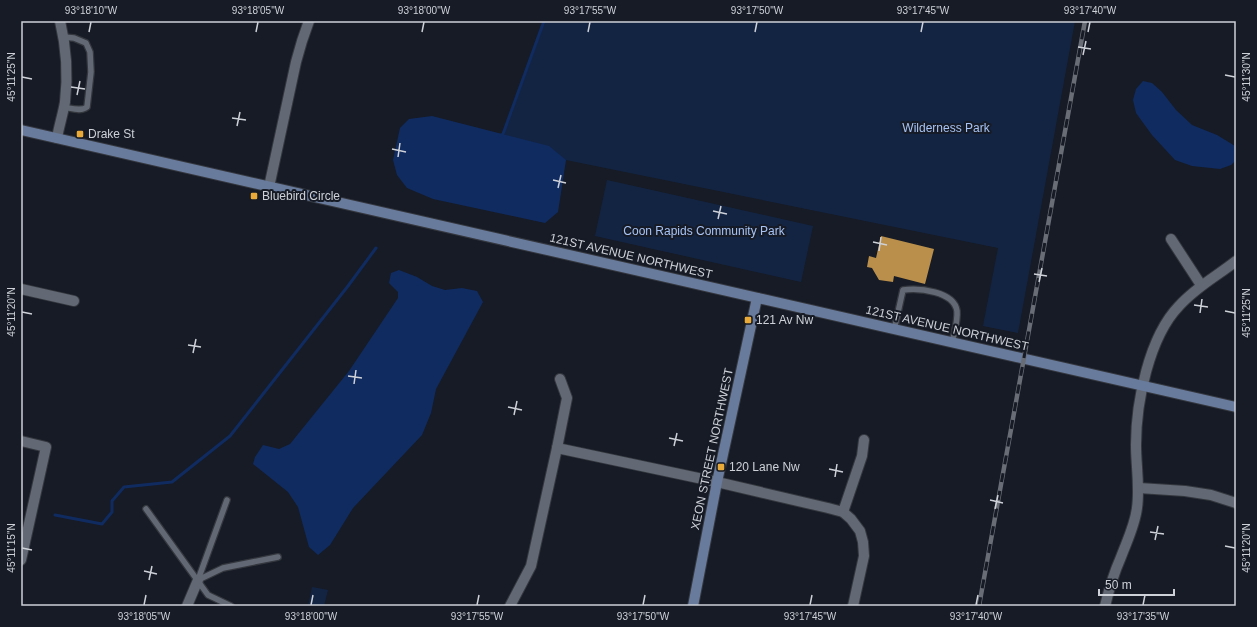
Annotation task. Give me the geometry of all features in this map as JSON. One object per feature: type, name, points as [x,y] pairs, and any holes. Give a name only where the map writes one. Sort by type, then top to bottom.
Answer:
[{"type":"street","points":[[56,138],[63,107],[66,71],[60,21]]},
{"type":"street","points":[[269,187],[296,62],[310,21]]},
{"type":"street","name":"121ST AVENUE NORTHWEST","points":[[21,130],[1236,407]]},
{"type":"street","points":[[1171,239],[1201,285]]},
{"type":"street","points":[[1105,606],[1116,570],[1131,532],[1137,510],[1139,488],[1136,444],[1137,427],[1143,387],[1155,343],[1178,306],[1201,285],[1222,272],[1236,260]]},
{"type":"street","points":[[21,289],[74,301]]},
{"type":"street","name":"XEON STREET NORTHWEST","points":[[693,606],[757,298]]},
{"type":"street","points":[[510,606],[531,566],[557,448],[567,398],[560,379]]},
{"type":"street","points":[[843,512],[862,456],[864,440]]},
{"type":"street","points":[[21,441],[46,447],[21,560]]},
{"type":"street","points":[[557,448],[718,482],[843,512],[851,519],[860,531],[863,542],[864,556],[853,606]]},
{"type":"street","points":[[1139,488],[1211,495],[1236,503]]},
{"type":"street","points":[[187,606],[198,580]]},
{"type":"lane","points":[[63,37],[74,38],[86,43],[90,52],[91,72],[87,107],[82,110],[63,107]]},
{"type":"lane","points":[[894,330],[903,290],[912,289],[944,295],[950,298],[957,310],[952,343]]},
{"type":"lane","points":[[198,580],[227,500]]},
{"type":"lane","points":[[146,509],[208,595],[231,606]]},
{"type":"lane","points":[[198,580],[223,568],[278,557]]},
{"type":"green space","name":"Wilderness Park","points":[[544,21],[1075,21],[1018,333],[983,326],[998,248],[566,160],[503,134]]},
{"type":"green space","name":"Coon Rapids Community Park","points":[[607,180],[813,226],[801,282],[595,236]]},
{"type":"green space","points":[[312,587],[328,590],[324,606],[308,606]]},
{"type":"shaded area","points":[[1143,81],[1152,83],[1162,92],[1176,110],[1192,125],[1217,135],[1235,146],[1236,160],[1231,165],[1220,169],[1192,166],[1175,160],[1152,135],[1136,113],[1133,100],[1136,89]]},
{"type":"shaded area","points":[[432,116],[549,146],[566,160],[558,212],[545,223],[433,199],[407,188],[397,175],[393,160],[400,128],[409,119]]},
{"type":"shaded area","points":[[399,270],[417,277],[432,286],[445,290],[462,288],[477,291],[483,302],[436,389],[431,413],[422,435],[353,508],[330,545],[318,555],[309,547],[298,507],[288,492],[253,464],[255,457],[263,445],[279,449],[290,444],[349,371],[398,298],[398,292],[389,283],[391,273]]},
{"type":"building","points":[[881,236],[934,249],[925,284],[894,276],[893,282],[879,280],[872,268],[867,267],[869,256],[876,258]]},
{"type":"waterway","points":[[500,136],[503,134],[544,21]]},
{"type":"waterway","points":[[55,515],[102,524],[112,512],[112,501],[124,487],[172,482],[230,436],[376,248]]},
{"type":"railway","points":[[979,606],[1085,21]]},
{"type":"place","name":"Drake St","points":[[80,134]]},
{"type":"place","name":"Bluebird Circle","points":[[254,196]]},
{"type":"place","name":"121 Av Nw","points":[[748,320]]},
{"type":"place","name":"120 Lane Nw","points":[[721,467]]}]
